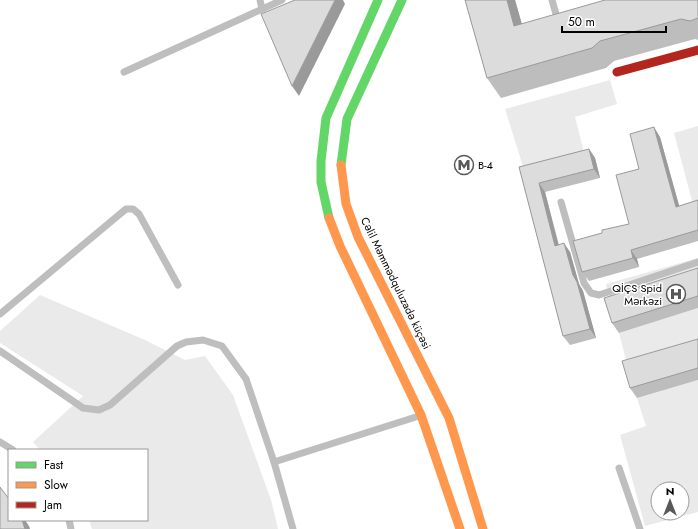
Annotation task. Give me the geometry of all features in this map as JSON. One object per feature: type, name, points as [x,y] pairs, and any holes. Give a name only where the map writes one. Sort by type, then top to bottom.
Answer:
[{"type":"main road","points":[[378,0],[326,118],[322,149],[322,182],[326,211],[340,246],[421,415],[431,440],[460,529]]},
{"type":"main road","name":"Cəlil Məmmədquluzadə küçəsi","points":[[402,0],[347,119],[341,161],[346,204],[358,237],[449,418],[483,529]]},
{"type":"main road","points":[[617,72],[698,50]]},
{"type":"lane","points":[[260,0],[262,9]]},
{"type":"lane","points":[[124,72],[282,0]]},
{"type":"lane","points":[[552,0],[559,24],[563,26]]},
{"type":"lane","points":[[561,202],[584,283],[591,294],[599,295],[698,262]]},
{"type":"lane","points":[[0,314],[126,209],[133,209],[139,214],[178,285]]},
{"type":"lane","points":[[0,352],[83,408],[99,410],[110,405],[177,346],[186,342],[203,340],[222,346],[246,379],[274,462],[293,529]]},
{"type":"lane","points":[[274,462],[421,415]]},
{"type":"lane","points":[[0,442],[11,449]]},
{"type":"lane","points":[[620,468],[640,529]]},
{"type":"shaded area","points":[[610,80],[617,104],[575,117],[586,160],[526,176],[505,109]]},
{"type":"shaded area","points":[[698,126],[698,211],[695,212],[674,133]]},
{"type":"shaded area","points":[[698,258],[698,280],[611,308],[606,284]]},
{"type":"shaded area","points":[[40,295],[145,340],[185,360],[205,356],[233,395],[271,500],[278,529],[92,529],[89,521],[148,521],[148,449],[39,449],[33,442],[83,396],[0,343],[0,331]]},
{"type":"shaded area","points":[[698,308],[698,351],[629,371],[619,333]]},
{"type":"shaded area","points":[[698,380],[698,512],[690,514],[690,481],[650,481],[650,521],[664,521],[645,526],[620,435],[646,426],[637,398]]},
{"type":"building","points":[[295,0],[335,0],[292,86],[261,14]]},
{"type":"building","points":[[465,0],[507,0],[514,26],[605,0],[698,0],[698,18],[690,21],[681,19],[600,41],[592,48],[487,78]]},
{"type":"building","points":[[654,127],[676,207],[698,200],[698,230],[631,250],[633,258],[582,272],[573,241],[602,233],[602,230],[629,224],[616,175],[639,169],[630,134]]},
{"type":"building","points":[[589,149],[594,169],[539,183],[555,246],[564,243],[590,329],[563,336],[519,167]]},
{"type":"building","points":[[698,268],[698,296],[612,323],[604,298]]},
{"type":"building","points":[[698,339],[698,368],[630,388],[622,361]]},
{"type":"building","points":[[0,487],[8,498],[8,521],[22,521],[25,529],[0,529]]},
{"type":"traffic: fast","points":[[329,218],[321,182],[321,161],[326,118],[378,0]]},
{"type":"traffic: fast","points":[[341,165],[347,119],[402,0]]},
{"type":"traffic: slow","points":[[341,165],[346,204],[358,237],[449,418],[483,529]]},
{"type":"traffic: slow","points":[[329,218],[340,246],[421,415],[460,529]]},
{"type":"traffic: jam","points":[[617,72],[698,50]]},
{"type":"place","name":"B-4","points":[[464,165]]},
{"type":"place","name":"QİÇS Spid Mərkəzi","points":[[676,294]]}]
